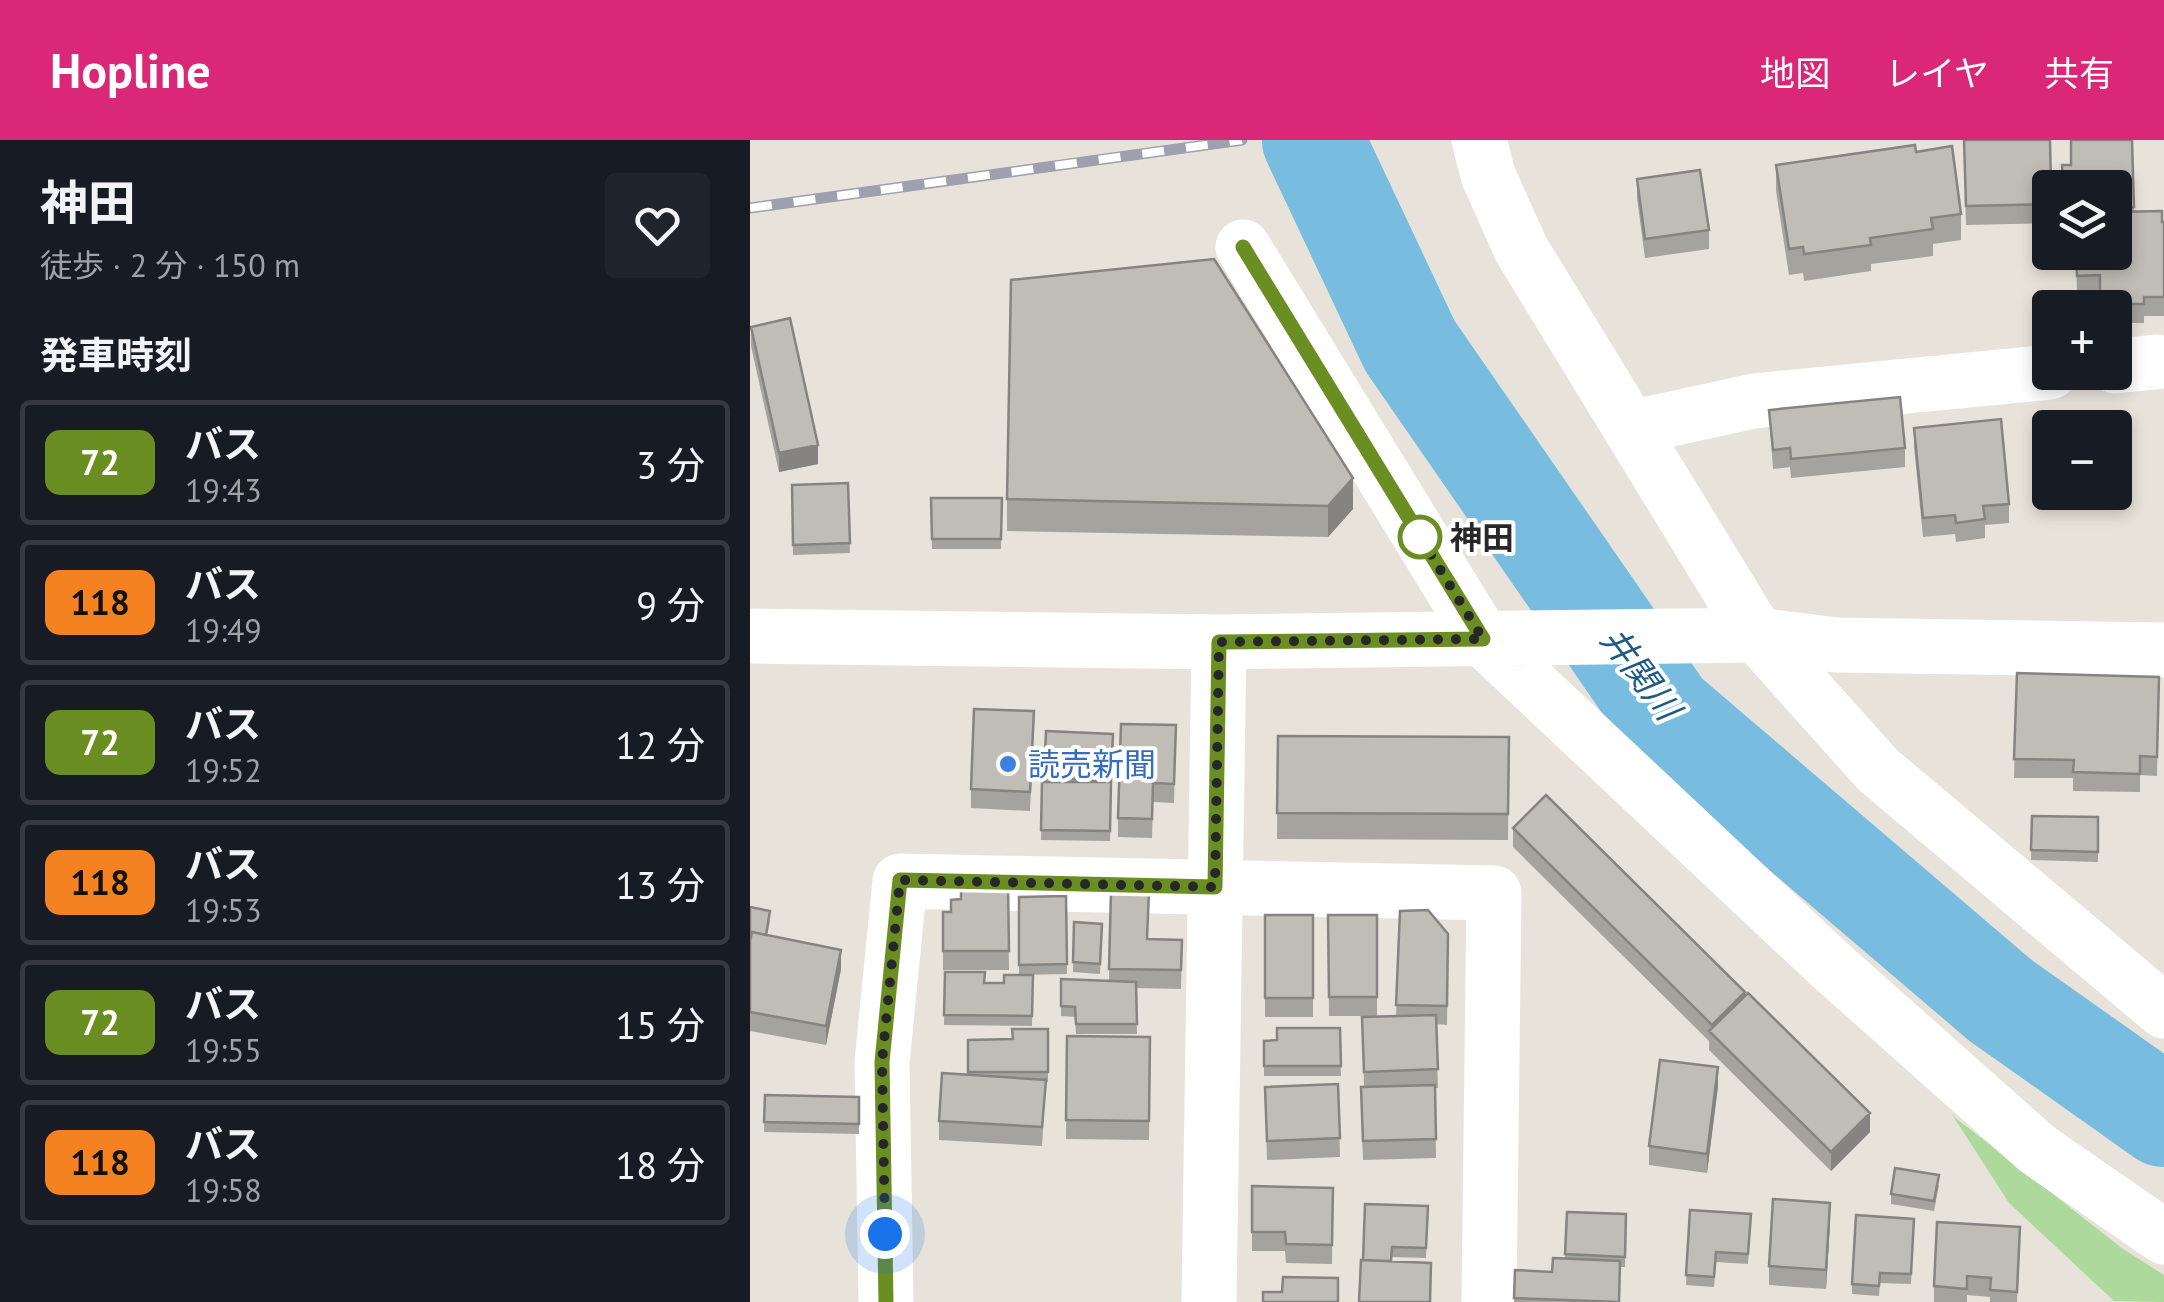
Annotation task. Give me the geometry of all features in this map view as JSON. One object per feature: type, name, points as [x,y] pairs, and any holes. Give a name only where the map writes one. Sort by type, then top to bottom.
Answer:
[{"type":"street","points":[[1479,140],[1488,175],[1522,248],[1630,428],[1743,635],[1878,770],[2164,1011]]},
{"type":"street","points":[[1243,247],[1483,639],[1828,963],[2037,1149],[2164,1237]]},
{"type":"street","points":[[1630,428],[1754,401],[2032,374]]},
{"type":"street","points":[[750,636],[1219,642],[1743,635],[1836,645],[2164,650]]},
{"type":"street","points":[[1209,1302],[1219,642]]},
{"type":"street","points":[[886,1302],[882,1062],[900,880],[1494,893],[1489,1302]]},
{"type":"green space","points":[[1953,1116],[2123,1249],[2164,1275],[2164,1302],[2114,1301],[2009,1203]]},
{"type":"building","points":[[1964,140],[2050,140],[2051,170],[2032,170],[2032,204],[1966,206]]},
{"type":"building","points":[[2071,140],[2132,140],[2134,207],[2132,170],[2062,170],[2062,165],[2071,165]]},
{"type":"building","points":[[1915,145],[1916,152],[1952,146],[1961,214],[1931,218],[1933,229],[1870,238],[1871,245],[1804,254],[1803,247],[1789,249],[1776,165]]},
{"type":"building","points":[[1700,170],[1709,230],[1645,239],[1637,179]]},
{"type":"building","points":[[2162,211],[2164,222],[2164,297],[2144,297],[2144,304],[2132,304],[2132,290],[2100,290],[2100,275],[2077,276],[2077,270],[2132,270],[2132,212]]},
{"type":"building","points":[[1214,259],[1353,478],[1328,506],[1007,499],[1011,280]]},
{"type":"building","points":[[790,318],[818,445],[779,453],[751,327]]},
{"type":"building","points":[[1900,397],[1905,448],[1791,459],[1790,448],[1773,450],[1769,410]]},
{"type":"building","points":[[2001,419],[2009,504],[1983,506],[1985,519],[1956,523],[1955,515],[1923,518],[1914,428]]},
{"type":"building","points":[[848,483],[850,543],[793,545],[792,485]]},
{"type":"building","points":[[931,498],[1002,498],[1001,539],[932,539]]},
{"type":"building","points":[[2017,673],[2159,677],[2157,757],[2140,756],[2140,774],[2073,772],[2074,760],[2014,759]]},
{"type":"building","points":[[974,709],[1034,711],[1030,792],[971,789]]},
{"type":"building","points":[[1121,724],[1176,725],[1174,784],[1153,783],[1152,819],[1118,818]]},
{"type":"building","points":[[1046,731],[1113,734],[1111,780],[1044,778]]},
{"type":"building","points":[[1278,736],[1509,737],[1508,814],[1277,813]]},
{"type":"building","points":[[1042,782],[1111,782],[1110,831],[1041,830]]},
{"type":"building","points":[[1546,795],[1745,992],[1712,1025],[1513,828]]},
{"type":"building","points":[[2032,816],[2098,817],[2098,852],[2031,850]]},
{"type":"building","points":[[1008,885],[1009,951],[943,951],[943,912],[951,912],[951,900],[961,899],[961,886]]},
{"type":"building","points":[[1111,891],[1149,891],[1147,939],[1182,940],[1181,970],[1109,969]]},
{"type":"building","points":[[1066,896],[1067,964],[1019,965],[1019,897]]},
{"type":"building","points":[[750,907],[770,911],[766,935],[752,932],[750,936]]},
{"type":"building","points":[[1428,910],[1448,934],[1447,1006],[1396,1005],[1400,911]]},
{"type":"building","points":[[1265,915],[1313,915],[1313,998],[1265,998]]},
{"type":"building","points":[[1328,915],[1377,915],[1377,997],[1329,997]]},
{"type":"building","points":[[1074,922],[1102,924],[1100,964],[1073,962]]},
{"type":"building","points":[[752,932],[841,950],[826,1026],[750,1012]]},
{"type":"building","points":[[945,972],[985,972],[984,983],[1004,983],[1004,975],[1033,975],[1032,1016],[944,1015]]},
{"type":"building","points":[[1061,979],[1136,982],[1137,1024],[1076,1024],[1075,1007],[1061,1006]]},
{"type":"building","points":[[1748,993],[1870,1113],[1831,1152],[1709,1031]]},
{"type":"building","points":[[1436,1015],[1438,1069],[1364,1072],[1362,1017]]},
{"type":"building","points":[[1277,1028],[1340,1028],[1341,1066],[1264,1066],[1264,1041],[1277,1040]]},
{"type":"building","points":[[1012,1029],[1048,1029],[1048,1072],[968,1072],[968,1040],[1013,1039]]},
{"type":"building","points":[[1067,1036],[1150,1037],[1149,1121],[1066,1120]]},
{"type":"building","points":[[1660,1060],[1718,1067],[1707,1154],[1649,1146]]},
{"type":"building","points":[[942,1073],[1046,1080],[1042,1127],[939,1121]]},
{"type":"building","points":[[1338,1084],[1340,1138],[1267,1141],[1265,1087]]},
{"type":"building","points":[[1435,1085],[1436,1139],[1363,1141],[1361,1087]]},
{"type":"building","points":[[765,1095],[859,1097],[859,1124],[764,1122]]},
{"type":"building","points":[[1895,1168],[1939,1175],[1934,1201],[1891,1194]]},
{"type":"building","points":[[1252,1186],[1333,1188],[1332,1245],[1286,1244],[1285,1232],[1252,1232]]},
{"type":"building","points":[[1773,1199],[1830,1203],[1826,1270],[1769,1266]]},
{"type":"building","points":[[1365,1204],[1428,1206],[1426,1248],[1392,1247],[1391,1261],[1363,1260]]},
{"type":"building","points":[[1690,1210],[1751,1214],[1748,1254],[1716,1252],[1714,1277],[1686,1275]]},
{"type":"building","points":[[1567,1212],[1626,1214],[1625,1257],[1565,1254]]},
{"type":"building","points":[[1856,1215],[1914,1219],[1911,1274],[1880,1273],[1879,1286],[1852,1284]]},
{"type":"building","points":[[1937,1222],[2020,1227],[2017,1292],[1990,1290],[1991,1278],[1967,1276],[1967,1289],[1934,1286]]},
{"type":"building","points":[[1553,1258],[1620,1261],[1619,1302],[1514,1298],[1515,1270],[1552,1272]]},
{"type":"building","points":[[1361,1260],[1431,1263],[1430,1302],[1359,1302]]},
{"type":"building","points":[[1283,1277],[1338,1278],[1338,1302],[1263,1302],[1263,1292],[1282,1292]]},
{"type":"waterway","name":"井関川","points":[[1313,140],[1410,346],[1664,713],[2000,1000],[2164,1116]]},
{"type":"railway","points":[[750,208],[1242,140]]},
{"type":"bus line","name":"72","points":[[886,1302],[882,1062],[900,880],[1215,887],[1219,642],[1483,639],[1243,247]]},
{"type":"place","name":"神田","points":[[1420,537]]},
{"type":"place","name":"読売新聞","points":[[1008,764]]},
{"type":"route","points":[[885,1234],[882,1062],[900,880],[1215,887],[1219,642],[1483,639],[1420,537]]}]
